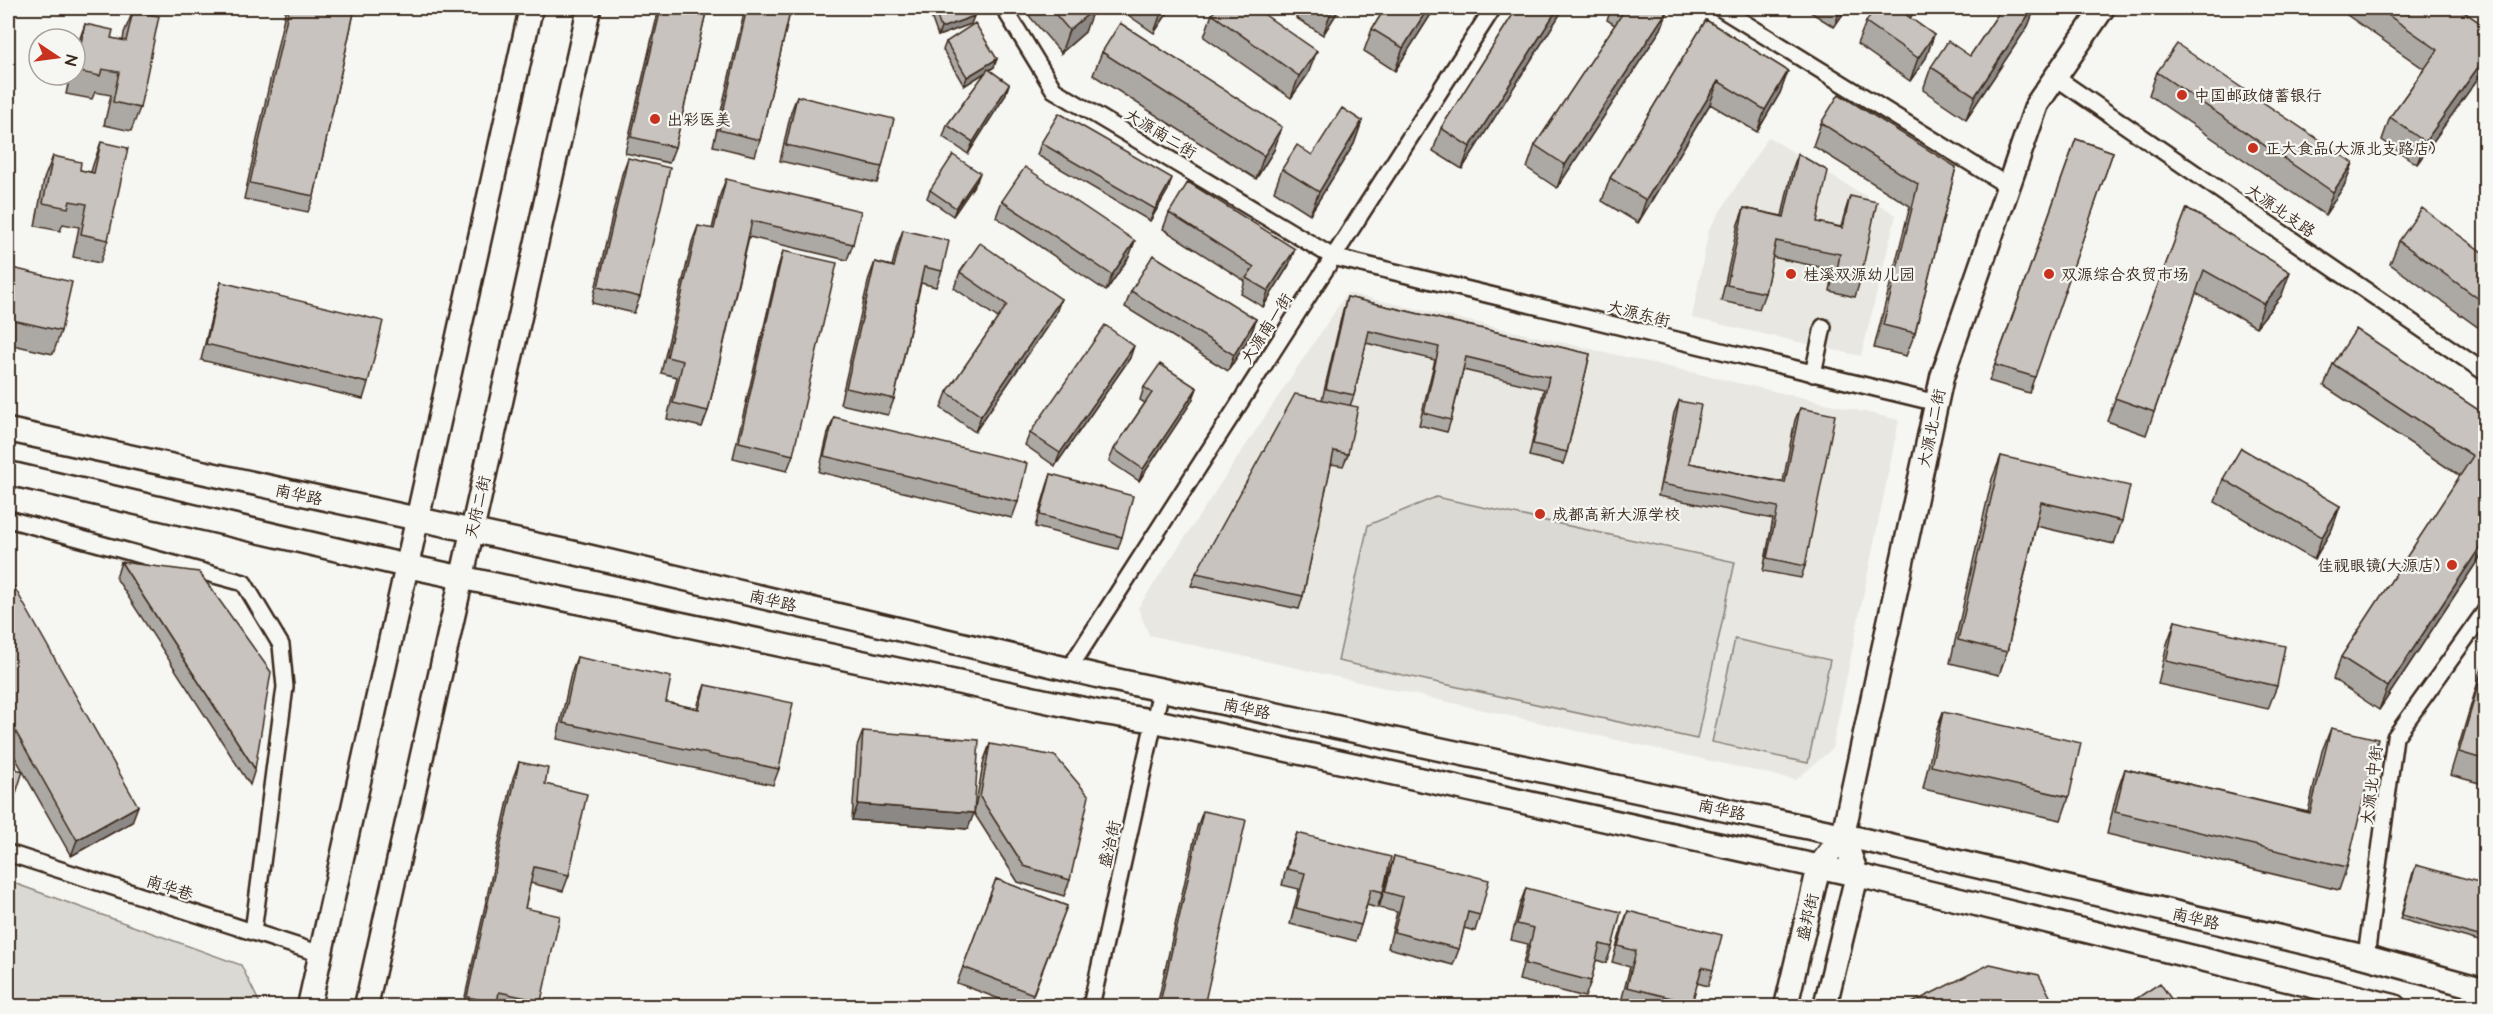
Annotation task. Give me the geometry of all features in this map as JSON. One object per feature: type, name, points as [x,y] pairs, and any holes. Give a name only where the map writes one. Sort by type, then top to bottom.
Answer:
[{"type":"main road","points":[[309,1006],[531,8]]},
{"type":"main road","name":"天府二街","points":[[366,1006],[589,8]]},
{"type":"main road","name":"大源北二街","points":[[1843,835],[1942,377],[2037,104],[2103,8]]},
{"type":"main road","name":"南华路","points":[[8,430],[149,463],[472,530],[1161,690],[1843,835],[2366,957],[2486,990]]},
{"type":"main road","name":"南华路","points":[[8,473],[461,578],[1098,712],[1155,721],[1857,875],[2394,1006]]},
{"type":"main road","points":[[1825,1006],[1857,875],[1843,835]]},
{"type":"main road","name":"盛邦街","points":[[1786,1006],[1820,867],[1843,835]]},
{"type":"street","name":"大源南二街","points":[[1004,8],[1054,90],[1333,257]]},
{"type":"street","name":"大源南一街","points":[[1069,669],[1493,8]]},
{"type":"street","points":[[1720,8],[2008,186]]},
{"type":"street","name":"大源北支路","points":[[2055,77],[2486,373]]},
{"type":"street","name":"大源东街","points":[[1333,257],[1936,403]]},
{"type":"street","points":[[1813,374],[1823,327]]},
{"type":"street","points":[[8,519],[244,583],[276,636],[281,645],[285,687],[254,932]]},
{"type":"street","name":"大源北中街","points":[[2366,957],[2395,738],[2486,610]]},
{"type":"street","name":"盛治街","points":[[1091,1006],[1161,690]]},
{"type":"street","name":"南华巷","points":[[8,853],[321,954]]},
{"type":"shaded area","name":"桂溪双源幼儿园","points":[[1768,137],[1896,215],[1861,356],[1692,318],[1709,229]]},
{"type":"shaded area","name":"成都高新大源学校","points":[[1347,293],[1899,420],[1832,749],[1796,780],[1149,635],[1138,608]]},
{"type":"shaded area","points":[[1436,497],[1735,562],[1697,739],[1338,661],[1368,525]]},
{"type":"shaded area","points":[[1735,639],[1830,660],[1808,763],[1712,742]]},
{"type":"shaded area","points":[[8,881],[241,965],[261,1006],[8,1006]]},
{"type":"building","points":[[289,8],[355,8],[314,196],[250,183]]},
{"type":"building","points":[[661,8],[707,8],[675,147],[631,137]]},
{"type":"building","points":[[747,8],[791,8],[760,140],[719,130]]},
{"type":"building","points":[[934,8],[971,8],[974,16],[941,28]]},
{"type":"building","points":[[1050,8],[1092,8],[1093,10],[1069,30]]},
{"type":"building","points":[[1217,8],[1255,8],[1317,51],[1299,76],[1212,14]]},
{"type":"building","points":[[1385,8],[1428,8],[1403,48],[1372,29]]},
{"type":"building","points":[[1517,8],[1558,8],[1470,147],[1441,128]]},
{"type":"building","points":[[1626,8],[1669,8],[1565,165],[1535,145]]},
{"type":"building","points":[[1875,8],[1910,8],[1905,14],[1934,35],[1918,58],[1866,22]]},
{"type":"building","points":[[2002,8],[2033,8],[1975,96],[1931,67],[1948,41],[1970,56]]},
{"type":"building","points":[[2378,8],[2458,8],[2486,27],[2486,56],[2425,142],[2390,117],[2438,50]]},
{"type":"building","points":[[133,11],[159,16],[140,108],[113,102],[119,72],[102,69],[100,76],[87,73],[87,27],[84,27],[85,24],[113,30],[111,38],[126,41]]},
{"type":"building","points":[[1706,20],[1788,71],[1765,110],[1718,81],[1646,200],[1610,178]]},
{"type":"building","points":[[975,23],[997,59],[967,77],[946,42]]},
{"type":"building","points":[[1120,23],[1282,127],[1264,156],[1102,52]]},
{"type":"building","points":[[2177,44],[2353,163],[2333,192],[2157,72]]},
{"type":"building","points":[[988,69],[1009,84],[973,142],[947,125]]},
{"type":"building","points":[[1839,94],[1956,167],[1915,333],[1883,325],[1918,184],[1821,123]]},
{"type":"building","points":[[797,96],[894,119],[882,167],[786,145]]},
{"type":"building","points":[[1342,108],[1362,121],[1319,192],[1282,169],[1297,145],[1312,155]]},
{"type":"building","points":[[1059,113],[1172,178],[1155,209],[1041,143]]},
{"type":"building","name":"双源综合农贸市场","points":[[2076,139],[2113,152],[2035,377],[1995,365]]},
{"type":"building","points":[[101,142],[128,148],[108,240],[81,234],[87,204],[70,201],[68,208],[43,203],[53,156],[81,162],[80,170],[94,173]]},
{"type":"building","points":[[1798,154],[1828,171],[1817,222],[1843,228],[1850,196],[1877,202],[1860,281],[1836,276],[1840,254],[1776,241],[1765,293],[1727,285],[1744,208],[1784,217]]},
{"type":"building","points":[[953,155],[980,173],[956,208],[930,190]]},
{"type":"building","points":[[628,158],[670,168],[640,297],[598,287]]},
{"type":"building","points":[[1025,167],[1135,241],[1112,275],[1002,201]]},
{"type":"building","points":[[726,179],[861,211],[853,244],[752,221],[708,411],[673,403],[683,361],[667,357],[698,226],[714,229]]},
{"type":"building","points":[[1188,182],[1295,249],[1268,291],[1246,278],[1254,267],[1169,213]]},
{"type":"building","points":[[2187,208],[2290,272],[2264,304],[2204,270],[2154,412],[2115,398]]},
{"type":"building","points":[[2422,208],[2486,255],[2486,304],[2399,241]]},
{"type":"building","points":[[903,230],[949,241],[942,271],[924,267],[894,399],[846,388],[875,262],[894,267]]},
{"type":"building","points":[[980,243],[1061,299],[981,416],[947,392],[1007,305],[960,272]]},
{"type":"building","points":[[783,251],[837,263],[793,455],[739,442]]},
{"type":"building","points":[[1153,255],[1256,319],[1234,355],[1131,291]]},
{"type":"building","points":[[8,267],[72,282],[61,331],[8,319]]},
{"type":"building","points":[[221,282],[383,321],[368,383],[206,344]]},
{"type":"building","points":[[1347,297],[1590,354],[1567,452],[1533,444],[1549,377],[1466,357],[1451,420],[1424,413],[1439,347],[1369,331],[1354,395],[1326,389]]},
{"type":"building","points":[[1105,325],[1134,346],[1060,453],[1030,433]]},
{"type":"building","points":[[2356,329],[2486,415],[2486,538],[2388,687],[2341,657],[2473,456],[2333,364]]},
{"type":"building","points":[[1160,364],[1197,388],[1143,469],[1114,449],[1152,393],[1144,387]]},
{"type":"building","points":[[1295,394],[1358,407],[1348,454],[1334,451],[1303,596],[1196,573]]},
{"type":"building","points":[[1679,401],[1701,405],[1689,463],[1785,483],[1800,408],[1835,415],[1805,566],[1767,558],[1778,507],[1662,484]]},
{"type":"building","points":[[834,417],[1027,463],[1018,502],[824,456]]},
{"type":"building","points":[[2241,448],[2340,506],[2322,537],[2223,479]]},
{"type":"building","points":[[2001,456],[2130,486],[2122,521],[2041,502],[2007,652],[1958,640]]},
{"type":"building","points":[[1051,474],[1133,496],[1122,537],[1040,515]]},
{"type":"building","points":[[121,562],[199,572],[271,672],[255,769]]},
{"type":"building","points":[[8,576],[138,806],[77,840],[8,718]]},
{"type":"building","points":[[2175,621],[2285,646],[2277,686],[2166,661]]},
{"type":"building","points":[[577,657],[671,677],[666,702],[699,709],[705,685],[793,703],[779,769],[563,723]]},
{"type":"building","points":[[2486,658],[2486,760],[2459,752]]},
{"type":"building","points":[[1943,712],[2081,743],[2069,797],[1931,766]]},
{"type":"building","points":[[2331,728],[2378,739],[2347,867],[2115,812],[2125,769],[2310,813]]},
{"type":"building","points":[[863,731],[979,740],[974,813],[858,804]]},
{"type":"building","points":[[990,744],[1055,756],[1089,796],[1070,880],[1024,866],[980,797]]},
{"type":"building","points":[[519,762],[548,768],[545,784],[587,794],[569,875],[534,867],[525,908],[560,916],[541,1001],[499,992],[497,1003],[467,997]]},
{"type":"building","points":[[8,767],[23,771],[12,806],[8,805]]},
{"type":"building","points":[[1203,811],[1246,820],[1204,1006],[1177,1006],[1160,1003]]},
{"type":"building","points":[[1297,833],[1391,857],[1383,892],[1371,889],[1361,925],[1296,908],[1305,873],[1287,869]]},
{"type":"building","points":[[1394,856],[1489,880],[1480,915],[1468,912],[1459,949],[1394,932],[1403,897],[1385,892]]},
{"type":"building","points":[[2416,865],[2486,884],[2486,938],[2402,915]]},
{"type":"building","points":[[996,879],[1067,906],[1033,994],[963,967]]},
{"type":"building","points":[[1526,888],[1621,912],[1612,947],[1600,944],[1591,981],[1525,964],[1534,928],[1517,924]]},
{"type":"building","points":[[1628,911],[1722,935],[1713,970],[1702,967],[1692,1003],[1627,987],[1636,951],[1618,946]]},
{"type":"building","points":[[1990,964],[2039,975],[2055,1006],[1906,1006]]},
{"type":"building","points":[[2160,983],[2176,1006],[2125,1006]]},
{"type":"place","name":"中国邮政储蓄银行","points":[[2182,95]]},
{"type":"place","name":"出彩医美","points":[[655,119]]},
{"type":"place","name":"正大食品(大源北支路店)","points":[[2253,148]]},
{"type":"place","name":"桂溪双源幼儿园","points":[[1791,274]]},
{"type":"place","name":"双源综合农贸市场","points":[[2049,274]]},
{"type":"place","name":"成都高新大源学校","points":[[1540,514]]},
{"type":"place","name":"佳视眼镜(大源店)","points":[[2452,565]]}]
